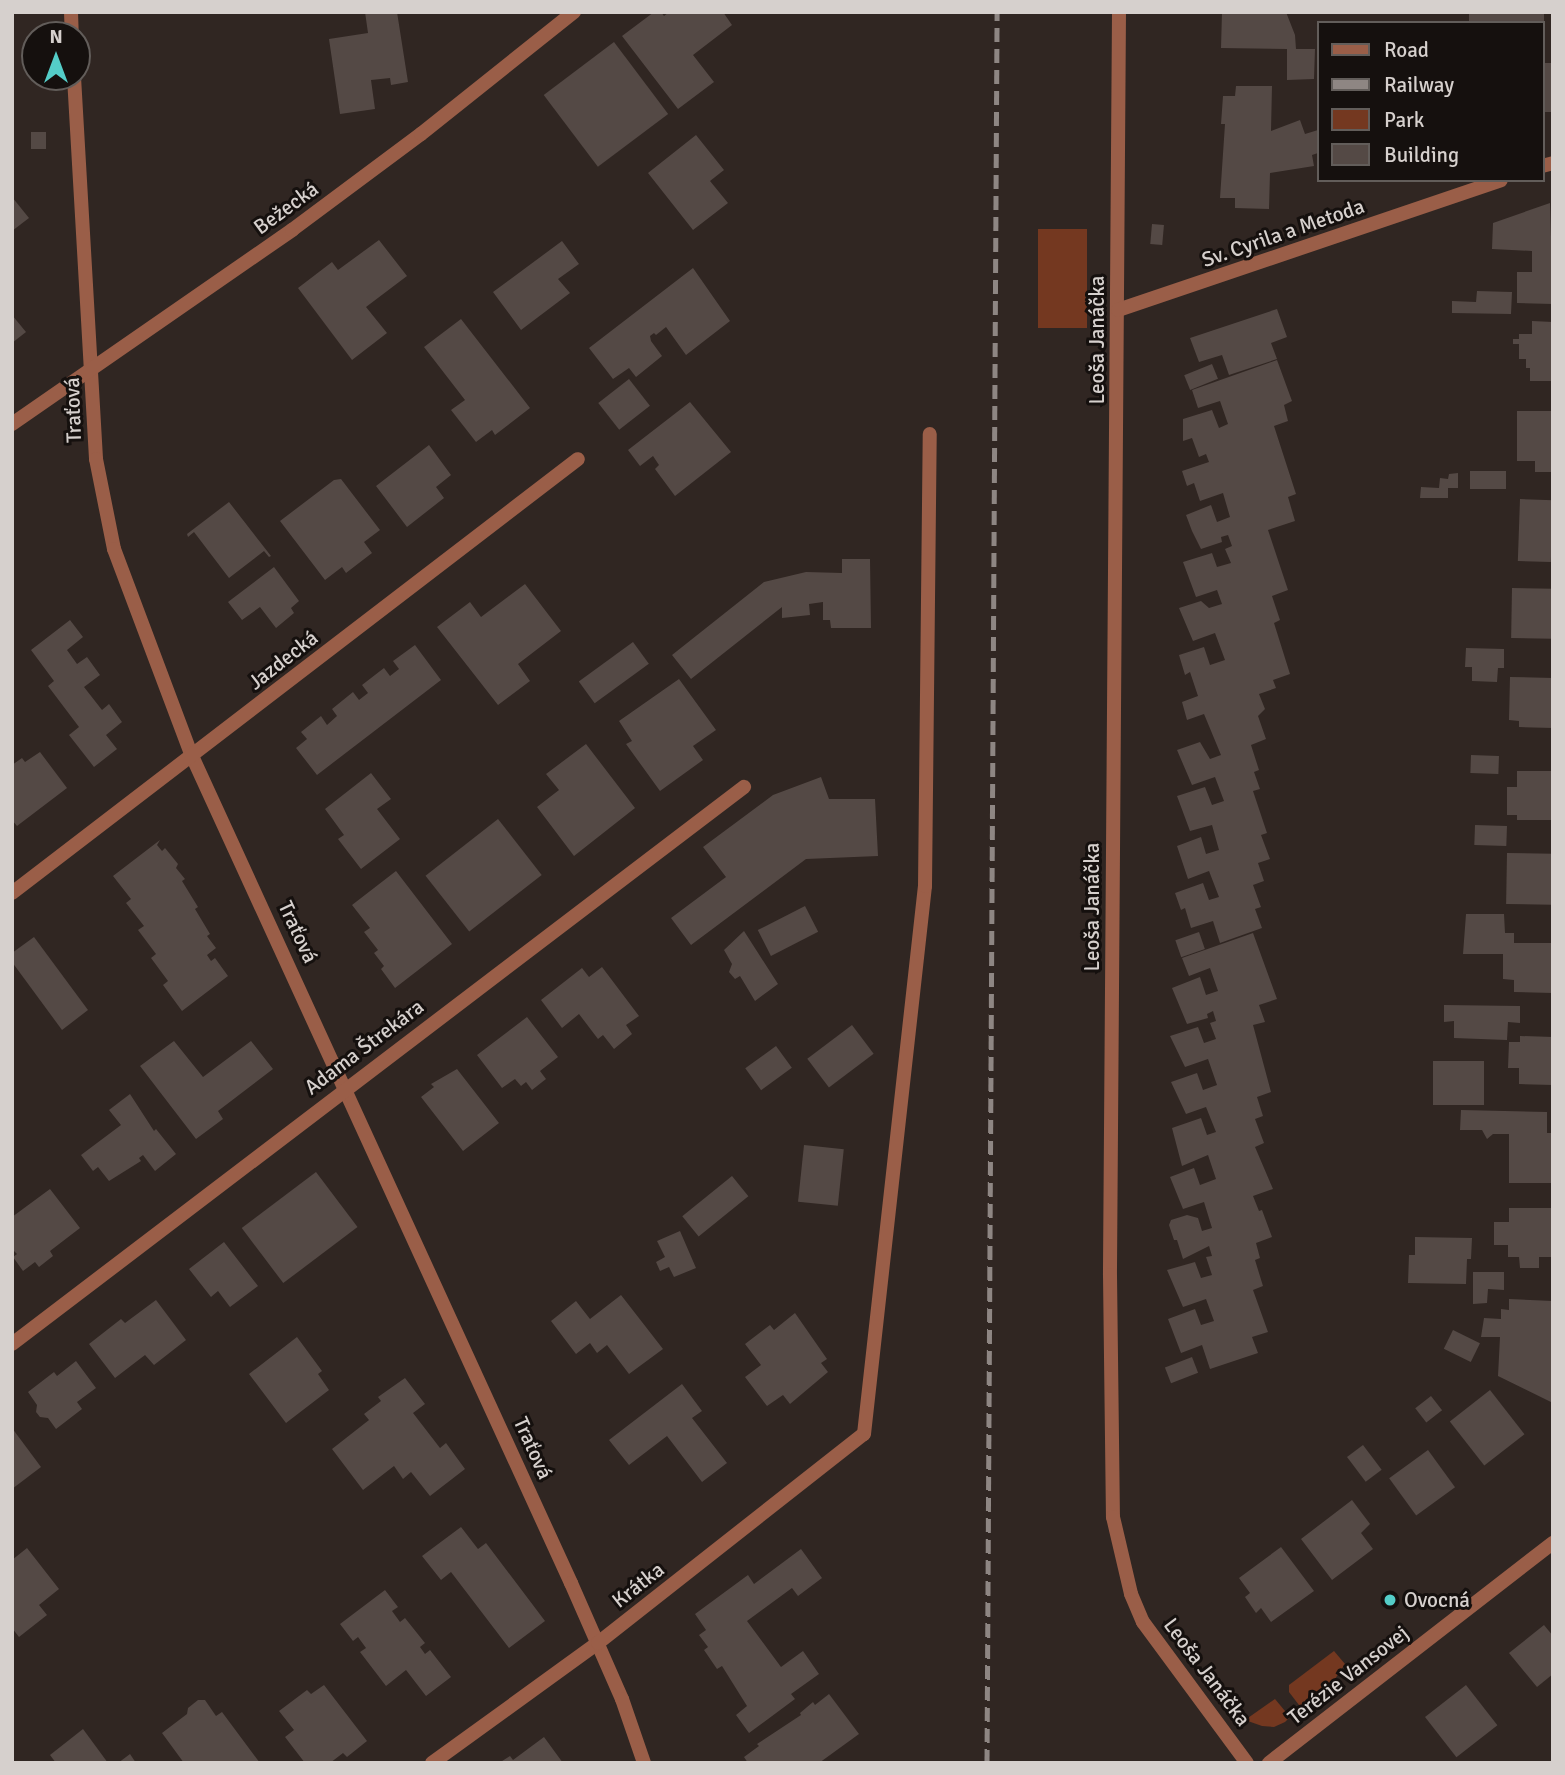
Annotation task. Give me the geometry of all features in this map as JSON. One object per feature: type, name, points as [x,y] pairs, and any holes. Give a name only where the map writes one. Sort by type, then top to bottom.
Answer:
[{"type":"street","name":"Bežecká","points":[[12,424],[303,222],[574,12]]},
{"type":"street","name":"Leoša Janáčka","points":[[1119,12],[1110,1261],[1113,1517],[1131,1594],[1143,1622],[1247,1763]]},
{"type":"street","name":"Traťová","points":[[75,91],[93,366],[96,459],[108,528],[192,756],[346,1087],[598,1643],[644,1763]]},
{"type":"street","name":"Sv. Cyrila a Metoda","points":[[1118,310],[1495,182]]},
{"type":"street","name":"Krátka","points":[[432,1763],[598,1643],[864,1434],[925,886],[930,434]]},
{"type":"street","name":"Jazdecká","points":[[12,893],[578,459]]},
{"type":"street","name":"Adama Štrekára","points":[[12,1344],[744,786]]},
{"type":"street","name":"Terézie Vansovej","points":[[1269,1763],[1553,1543]]},
{"type":"green space","points":[[1038,229],[1087,229],[1087,328],[1038,328]]},
{"type":"green space","points":[[1334,1651],[1345,1664],[1327,1691],[1302,1709],[1289,1692],[1289,1685]]},
{"type":"green space","points":[[1275,1699],[1290,1717],[1285,1722],[1274,1727],[1245,1720]]},
{"type":"building","points":[[365,12],[397,12],[408,82],[391,85],[390,78],[371,80],[375,109],[340,114],[329,39],[368,33]]},
{"type":"building","points":[[654,12],[661,12],[664,16],[669,12],[723,12],[732,25],[693,55],[714,82],[678,109],[622,36]]},
{"type":"building","points":[[1222,12],[1286,12],[1295,35],[1296,49],[1315,49],[1314,79],[1287,80],[1287,49],[1221,48]]},
{"type":"building","points":[[1469,12],[1544,12],[1544,21],[1469,21]]},
{"type":"building","points":[[614,42],[668,114],[598,167],[544,95]]},
{"type":"building","points":[[1544,63],[1553,63],[1553,112],[1544,112]]},
{"type":"building","points":[[1236,86],[1272,86],[1271,131],[1300,120],[1305,134],[1316,131],[1316,154],[1312,155],[1314,166],[1270,173],[1269,209],[1235,208],[1235,198],[1220,198],[1225,124],[1221,124],[1223,96],[1235,96]]},
{"type":"building","points":[[31,132],[46,132],[46,149],[31,149]]},
{"type":"building","points":[[696,135],[724,170],[710,181],[728,203],[693,230],[648,173]]},
{"type":"building","points":[[12,197],[29,218],[12,231]]},
{"type":"building","points":[[1550,203],[1553,304],[1517,303],[1517,272],[1532,272],[1532,251],[1492,249],[1493,223]]},
{"type":"building","points":[[1152,224],[1164,225],[1162,245],[1150,244]]},
{"type":"building","points":[[379,240],[407,276],[366,307],[387,333],[352,360],[298,288],[332,262],[338,270]]},
{"type":"building","points":[[562,241],[579,264],[558,279],[570,293],[521,330],[493,292]]},
{"type":"building","points":[[693,268],[730,321],[686,355],[666,327],[650,336],[662,356],[636,377],[629,368],[613,379],[589,348]]},
{"type":"building","points":[[1477,291],[1512,292],[1511,314],[1452,313],[1452,301],[1476,302]]},
{"type":"building","points":[[1277,309],[1287,337],[1271,343],[1277,359],[1229,375],[1222,355],[1199,362],[1190,338]]},
{"type":"building","points":[[12,315],[26,332],[12,343]]},
{"type":"building","points":[[461,319],[530,408],[495,435],[492,430],[476,442],[451,410],[465,400],[424,347]]},
{"type":"building","points":[[1532,321],[1553,322],[1553,381],[1530,381],[1530,368],[1526,368],[1526,359],[1519,359],[1519,344],[1513,344],[1513,339],[1519,339],[1519,334],[1532,334]]},
{"type":"building","points":[[1277,360],[1292,401],[1284,405],[1288,421],[1274,426],[1296,494],[1288,497],[1295,521],[1268,530],[1288,590],[1272,596],[1280,620],[1274,623],[1290,674],[1273,680],[1276,688],[1259,694],[1265,709],[1258,716],[1266,739],[1251,745],[1259,770],[1254,772],[1260,789],[1253,791],[1267,833],[1261,835],[1270,859],[1258,863],[1264,881],[1253,885],[1261,907],[1255,909],[1262,928],[1220,943],[1213,921],[1191,928],[1185,908],[1181,910],[1175,893],[1203,883],[1209,900],[1219,897],[1209,871],[1188,879],[1177,846],[1201,837],[1206,854],[1219,850],[1212,825],[1190,831],[1177,796],[1205,787],[1212,805],[1224,801],[1215,777],[1192,785],[1177,750],[1200,742],[1210,759],[1221,755],[1204,714],[1187,720],[1182,702],[1198,696],[1190,672],[1185,675],[1179,655],[1204,647],[1210,665],[1225,660],[1215,633],[1193,641],[1179,608],[1201,601],[1209,608],[1222,604],[1217,590],[1196,597],[1183,562],[1212,553],[1217,567],[1231,563],[1225,549],[1232,546],[1228,535],[1221,537],[1222,542],[1201,549],[1192,531],[1186,515],[1211,505],[1217,522],[1230,517],[1223,493],[1200,501],[1194,483],[1187,486],[1182,471],[1209,462],[1206,454],[1199,457],[1192,438],[1183,441],[1183,419],[1212,410],[1219,428],[1228,424],[1220,401],[1198,408],[1192,390]]},
{"type":"building","points":[[1212,364],[1218,379],[1190,390],[1184,375]]},
{"type":"building","points":[[629,379],[650,406],[619,430],[598,403]]},
{"type":"building","points":[[690,402],[731,452],[675,496],[655,469],[659,465],[653,456],[640,466],[628,450]]},
{"type":"building","points":[[1517,411],[1553,411],[1553,472],[1535,472],[1535,461],[1517,461]]},
{"type":"building","points":[[429,445],[451,475],[436,487],[444,498],[407,527],[376,486]]},
{"type":"building","points":[[1470,471],[1506,471],[1506,489],[1470,489]]},
{"type":"building","points":[[1458,473],[1458,488],[1448,488],[1448,498],[1420,498],[1421,487],[1439,488],[1440,478],[1448,479],[1449,474]]},
{"type":"building","points":[[341,479],[380,530],[364,542],[372,553],[346,573],[342,567],[325,580],[280,521],[334,480]]},
{"type":"building","points":[[1520,499],[1553,500],[1551,562],[1518,561]]},
{"type":"building","points":[[229,502],[271,556],[264,551],[229,578],[194,532],[188,537],[187,534]]},
{"type":"building","points":[[842,559],[870,559],[871,628],[831,628],[830,620],[823,620],[823,602],[809,604],[810,615],[782,618],[782,607],[691,679],[672,655],[764,582],[806,572],[842,573]]},
{"type":"building","points":[[274,567],[299,601],[291,608],[294,613],[276,628],[260,607],[242,620],[228,602]]},
{"type":"building","points":[[525,584],[561,631],[518,664],[530,681],[498,705],[437,627],[470,602],[481,617]]},
{"type":"building","points":[[1512,588],[1553,589],[1552,639],[1511,638]]},
{"type":"building","points":[[70,620],[83,637],[67,650],[77,664],[87,657],[100,675],[84,687],[102,710],[109,704],[122,722],[106,735],[117,749],[94,767],[69,735],[79,727],[48,686],[54,681],[31,650]]},
{"type":"building","points":[[633,642],[649,664],[595,703],[579,681]]},
{"type":"building","points":[[415,645],[441,680],[317,775],[296,748],[307,739],[301,732],[321,716],[327,725],[337,716],[332,709],[353,692],[359,700],[368,693],[362,685],[384,668],[390,676],[399,669],[393,661]]},
{"type":"building","points":[[1466,648],[1504,649],[1504,668],[1498,668],[1497,682],[1472,681],[1472,667],[1465,667]]},
{"type":"building","points":[[1510,677],[1553,678],[1553,728],[1519,727],[1519,721],[1509,720]]},
{"type":"building","points":[[679,679],[716,730],[693,746],[703,760],[660,791],[626,744],[632,741],[619,721]]},
{"type":"building","points":[[586,744],[635,808],[574,856],[537,807],[559,790],[546,774]]},
{"type":"building","points":[[40,752],[67,788],[17,826],[12,820],[12,765],[22,758],[25,762]]},
{"type":"building","points":[[1471,755],[1499,756],[1498,774],[1470,773]]},
{"type":"building","points":[[1517,771],[1553,771],[1553,820],[1517,820],[1517,815],[1507,815],[1507,787],[1517,787]]},
{"type":"building","points":[[371,773],[391,799],[377,809],[400,839],[361,869],[338,839],[344,835],[325,809]]},
{"type":"building","points":[[821,777],[829,799],[875,799],[878,856],[806,859],[691,945],[671,918],[726,877],[703,847],[773,795]]},
{"type":"building","points":[[498,819],[542,875],[469,932],[426,876]]},
{"type":"building","points":[[1475,825],[1507,826],[1506,846],[1474,845]]},
{"type":"building","points":[[160,840],[157,845],[162,851],[165,848],[178,864],[176,868],[185,879],[182,881],[198,907],[195,909],[210,934],[207,936],[216,948],[207,955],[211,961],[215,958],[228,976],[182,1011],[163,985],[168,981],[151,958],[156,954],[138,930],[144,926],[126,903],[131,899],[113,876]]},
{"type":"building","points":[[1507,853],[1553,854],[1552,905],[1506,904]]},
{"type":"building","points":[[396,871],[452,944],[395,988],[381,969],[384,966],[374,953],[378,950],[364,932],[370,928],[352,905]]},
{"type":"building","points":[[805,906],[818,932],[771,956],[758,930]]},
{"type":"building","points":[[1466,914],[1504,914],[1505,933],[1514,933],[1514,943],[1553,943],[1553,993],[1514,992],[1514,980],[1503,979],[1503,954],[1463,954]]},
{"type":"building","points":[[744,931],[778,984],[755,1001],[740,976],[735,979],[729,972],[732,964],[724,950]]},
{"type":"building","points":[[1199,932],[1205,949],[1181,957],[1175,940]]},
{"type":"building","points":[[1253,933],[1277,999],[1259,1005],[1265,1022],[1253,1025],[1271,1092],[1257,1097],[1263,1116],[1255,1119],[1264,1143],[1255,1147],[1273,1189],[1253,1196],[1259,1211],[1262,1210],[1272,1237],[1256,1243],[1260,1258],[1255,1260],[1263,1286],[1253,1290],[1268,1332],[1252,1337],[1258,1353],[1210,1369],[1202,1345],[1181,1353],[1168,1319],[1195,1309],[1201,1325],[1214,1321],[1206,1299],[1183,1307],[1167,1270],[1195,1262],[1201,1278],[1212,1275],[1206,1257],[1212,1256],[1209,1246],[1183,1259],[1169,1225],[1171,1220],[1187,1215],[1198,1218],[1202,1231],[1212,1228],[1204,1202],[1183,1209],[1170,1177],[1194,1168],[1200,1185],[1216,1179],[1208,1155],[1182,1166],[1172,1128],[1201,1118],[1207,1135],[1216,1132],[1206,1107],[1186,1114],[1171,1082],[1197,1073],[1203,1090],[1217,1085],[1208,1059],[1185,1067],[1170,1036],[1198,1027],[1204,1043],[1216,1039],[1210,1023],[1216,1021],[1213,1011],[1207,1014],[1208,1018],[1187,1024],[1172,988],[1200,977],[1206,995],[1218,991],[1210,968],[1189,976],[1182,958]]},
{"type":"building","points":[[34,937],[88,1010],[62,1030],[12,962],[12,953]]},
{"type":"building","points":[[602,967],[639,1016],[626,1025],[632,1034],[614,1049],[603,1035],[598,1039],[579,1014],[562,1028],[541,1000],[582,968],[589,977]]},
{"type":"building","points":[[1444,1005],[1520,1006],[1520,1023],[1508,1022],[1507,1040],[1454,1038],[1454,1021],[1444,1022]]},
{"type":"building","points":[[527,1017],[558,1057],[540,1071],[546,1079],[532,1090],[526,1082],[521,1086],[515,1079],[502,1088],[477,1055]]},
{"type":"building","points":[[852,1025],[874,1054],[829,1087],[807,1059]]},
{"type":"building","points":[[1520,1036],[1553,1037],[1553,1085],[1519,1084],[1519,1068],[1508,1068],[1509,1042],[1520,1042]]},
{"type":"building","points":[[174,1041],[203,1077],[251,1041],[273,1069],[218,1111],[223,1119],[196,1139],[140,1066]]},
{"type":"building","points":[[776,1046],[792,1068],[761,1090],[745,1068]]},
{"type":"building","points":[[1433,1061],[1484,1061],[1484,1105],[1433,1105]]},
{"type":"building","points":[[457,1069],[499,1123],[463,1151],[421,1097],[434,1087],[431,1084]]},
{"type":"building","points":[[130,1094],[154,1131],[156,1129],[176,1154],[155,1171],[143,1155],[139,1158],[141,1161],[109,1181],[98,1167],[93,1171],[81,1155],[121,1125],[109,1110]]},
{"type":"building","points":[[1461,1110],[1547,1112],[1547,1133],[1553,1133],[1553,1183],[1509,1183],[1509,1134],[1493,1134],[1487,1139],[1482,1130],[1460,1130]]},
{"type":"building","points":[[804,1145],[844,1149],[838,1206],[798,1202]]},
{"type":"building","points":[[316,1172],[358,1227],[283,1283],[242,1228]]},
{"type":"building","points":[[732,1176],[748,1196],[699,1236],[682,1216]]},
{"type":"building","points":[[50,1189],[80,1228],[50,1251],[53,1256],[39,1267],[35,1262],[23,1271],[13,1257],[17,1254],[12,1249],[12,1217]]},
{"type":"building","points":[[1509,1208],[1553,1208],[1553,1257],[1539,1257],[1539,1268],[1520,1268],[1519,1257],[1508,1257],[1508,1245],[1494,1245],[1494,1222],[1509,1222]]},
{"type":"building","points":[[680,1231],[696,1268],[674,1277],[669,1267],[660,1271],[656,1262],[665,1257],[657,1241]]},
{"type":"building","points":[[1415,1237],[1472,1238],[1471,1259],[1467,1259],[1466,1284],[1408,1283],[1409,1255],[1415,1255]]},
{"type":"building","points":[[224,1242],[258,1286],[230,1307],[218,1291],[211,1297],[189,1269]]},
{"type":"building","points":[[1473,1272],[1504,1272],[1504,1290],[1488,1289],[1487,1303],[1473,1304]]},
{"type":"building","points":[[621,1295],[663,1349],[629,1374],[607,1345],[597,1353],[590,1343],[576,1354],[551,1321],[576,1301],[590,1319]]},
{"type":"building","points":[[1509,1299],[1553,1301],[1553,1403],[1498,1376],[1500,1337],[1481,1337],[1484,1318],[1501,1319],[1501,1309],[1509,1310]]},
{"type":"building","points":[[156,1300],[186,1340],[154,1365],[145,1355],[115,1378],[89,1344],[121,1319],[125,1323]]},
{"type":"building","points":[[795,1313],[827,1359],[821,1363],[828,1372],[790,1404],[783,1395],[767,1406],[745,1377],[761,1365],[745,1344],[770,1325],[774,1330]]},
{"type":"building","points":[[1453,1330],[1480,1343],[1471,1362],[1444,1349]]},
{"type":"building","points":[[297,1337],[322,1371],[318,1374],[329,1390],[286,1423],[249,1374]]},
{"type":"building","points":[[1192,1357],[1198,1373],[1171,1383],[1165,1367]]},
{"type":"building","points":[[76,1361],[96,1388],[77,1402],[82,1409],[56,1429],[48,1418],[40,1417],[36,1412],[37,1405],[28,1392],[54,1372],[57,1376]]},
{"type":"building","points":[[405,1378],[425,1404],[413,1413],[440,1448],[446,1443],[465,1469],[430,1496],[411,1472],[403,1479],[394,1466],[363,1490],[332,1449],[369,1420],[364,1414],[381,1401],[378,1397]]},
{"type":"building","points":[[682,1384],[702,1411],[692,1418],[727,1463],[702,1482],[667,1436],[629,1465],[609,1440]]},
{"type":"building","points":[[1490,1390],[1524,1434],[1484,1466],[1450,1421]]},
{"type":"building","points":[[1431,1396],[1442,1410],[1426,1422],[1415,1408]]},
{"type":"building","points":[[12,1428],[41,1467],[12,1489]]},
{"type":"building","points":[[1363,1445],[1382,1470],[1366,1482],[1347,1457]]},
{"type":"building","points":[[1428,1450],[1455,1487],[1416,1515],[1389,1478]]},
{"type":"building","points":[[1352,1500],[1370,1524],[1361,1533],[1373,1549],[1332,1580],[1301,1539]]},
{"type":"building","points":[[461,1527],[478,1549],[486,1543],[545,1621],[509,1648],[451,1572],[441,1580],[422,1556]]},
{"type":"building","points":[[1281,1547],[1314,1591],[1271,1622],[1261,1608],[1256,1613],[1245,1597],[1250,1593],[1239,1578]]},
{"type":"building","points":[[27,1548],[59,1589],[39,1605],[47,1615],[19,1637],[12,1628],[12,1560]]},
{"type":"building","points":[[801,1549],[822,1578],[798,1596],[792,1588],[747,1621],[781,1667],[803,1651],[819,1674],[791,1694],[795,1699],[749,1733],[736,1715],[747,1706],[722,1666],[717,1669],[704,1650],[708,1647],[699,1635],[706,1630],[695,1614],[748,1575],[754,1584]]},
{"type":"building","points":[[385,1590],[398,1607],[392,1611],[400,1622],[405,1618],[425,1643],[420,1647],[425,1654],[430,1650],[451,1677],[426,1696],[406,1670],[386,1686],[360,1652],[366,1648],[358,1637],[353,1641],[340,1624]]},
{"type":"building","points":[[1544,1625],[1553,1636],[1553,1674],[1537,1687],[1509,1653]]},
{"type":"building","points":[[324,1685],[367,1741],[347,1757],[343,1753],[330,1763],[305,1763],[285,1737],[294,1730],[279,1711],[307,1690],[311,1694]]},
{"type":"building","points":[[1466,1685],[1497,1725],[1456,1757],[1425,1717]]},
{"type":"building","points":[[829,1694],[859,1734],[819,1763],[748,1763],[744,1757],[759,1746],[757,1744],[801,1715],[813,1702],[815,1705]]},
{"type":"building","points":[[198,1700],[205,1700],[216,1716],[222,1712],[260,1763],[184,1763],[162,1733],[187,1714],[188,1708]]},
{"type":"building","points":[[83,1729],[108,1763],[56,1763],[50,1755]]},
{"type":"building","points":[[544,1737],[563,1763],[499,1763],[510,1756],[513,1760]]},
{"type":"building","points":[[130,1754],[136,1763],[118,1763]]},
{"type":"railway","points":[[987,1763],[997,12]]},
{"type":"place","name":"Ovocná","points":[[1390,1600]]}]
